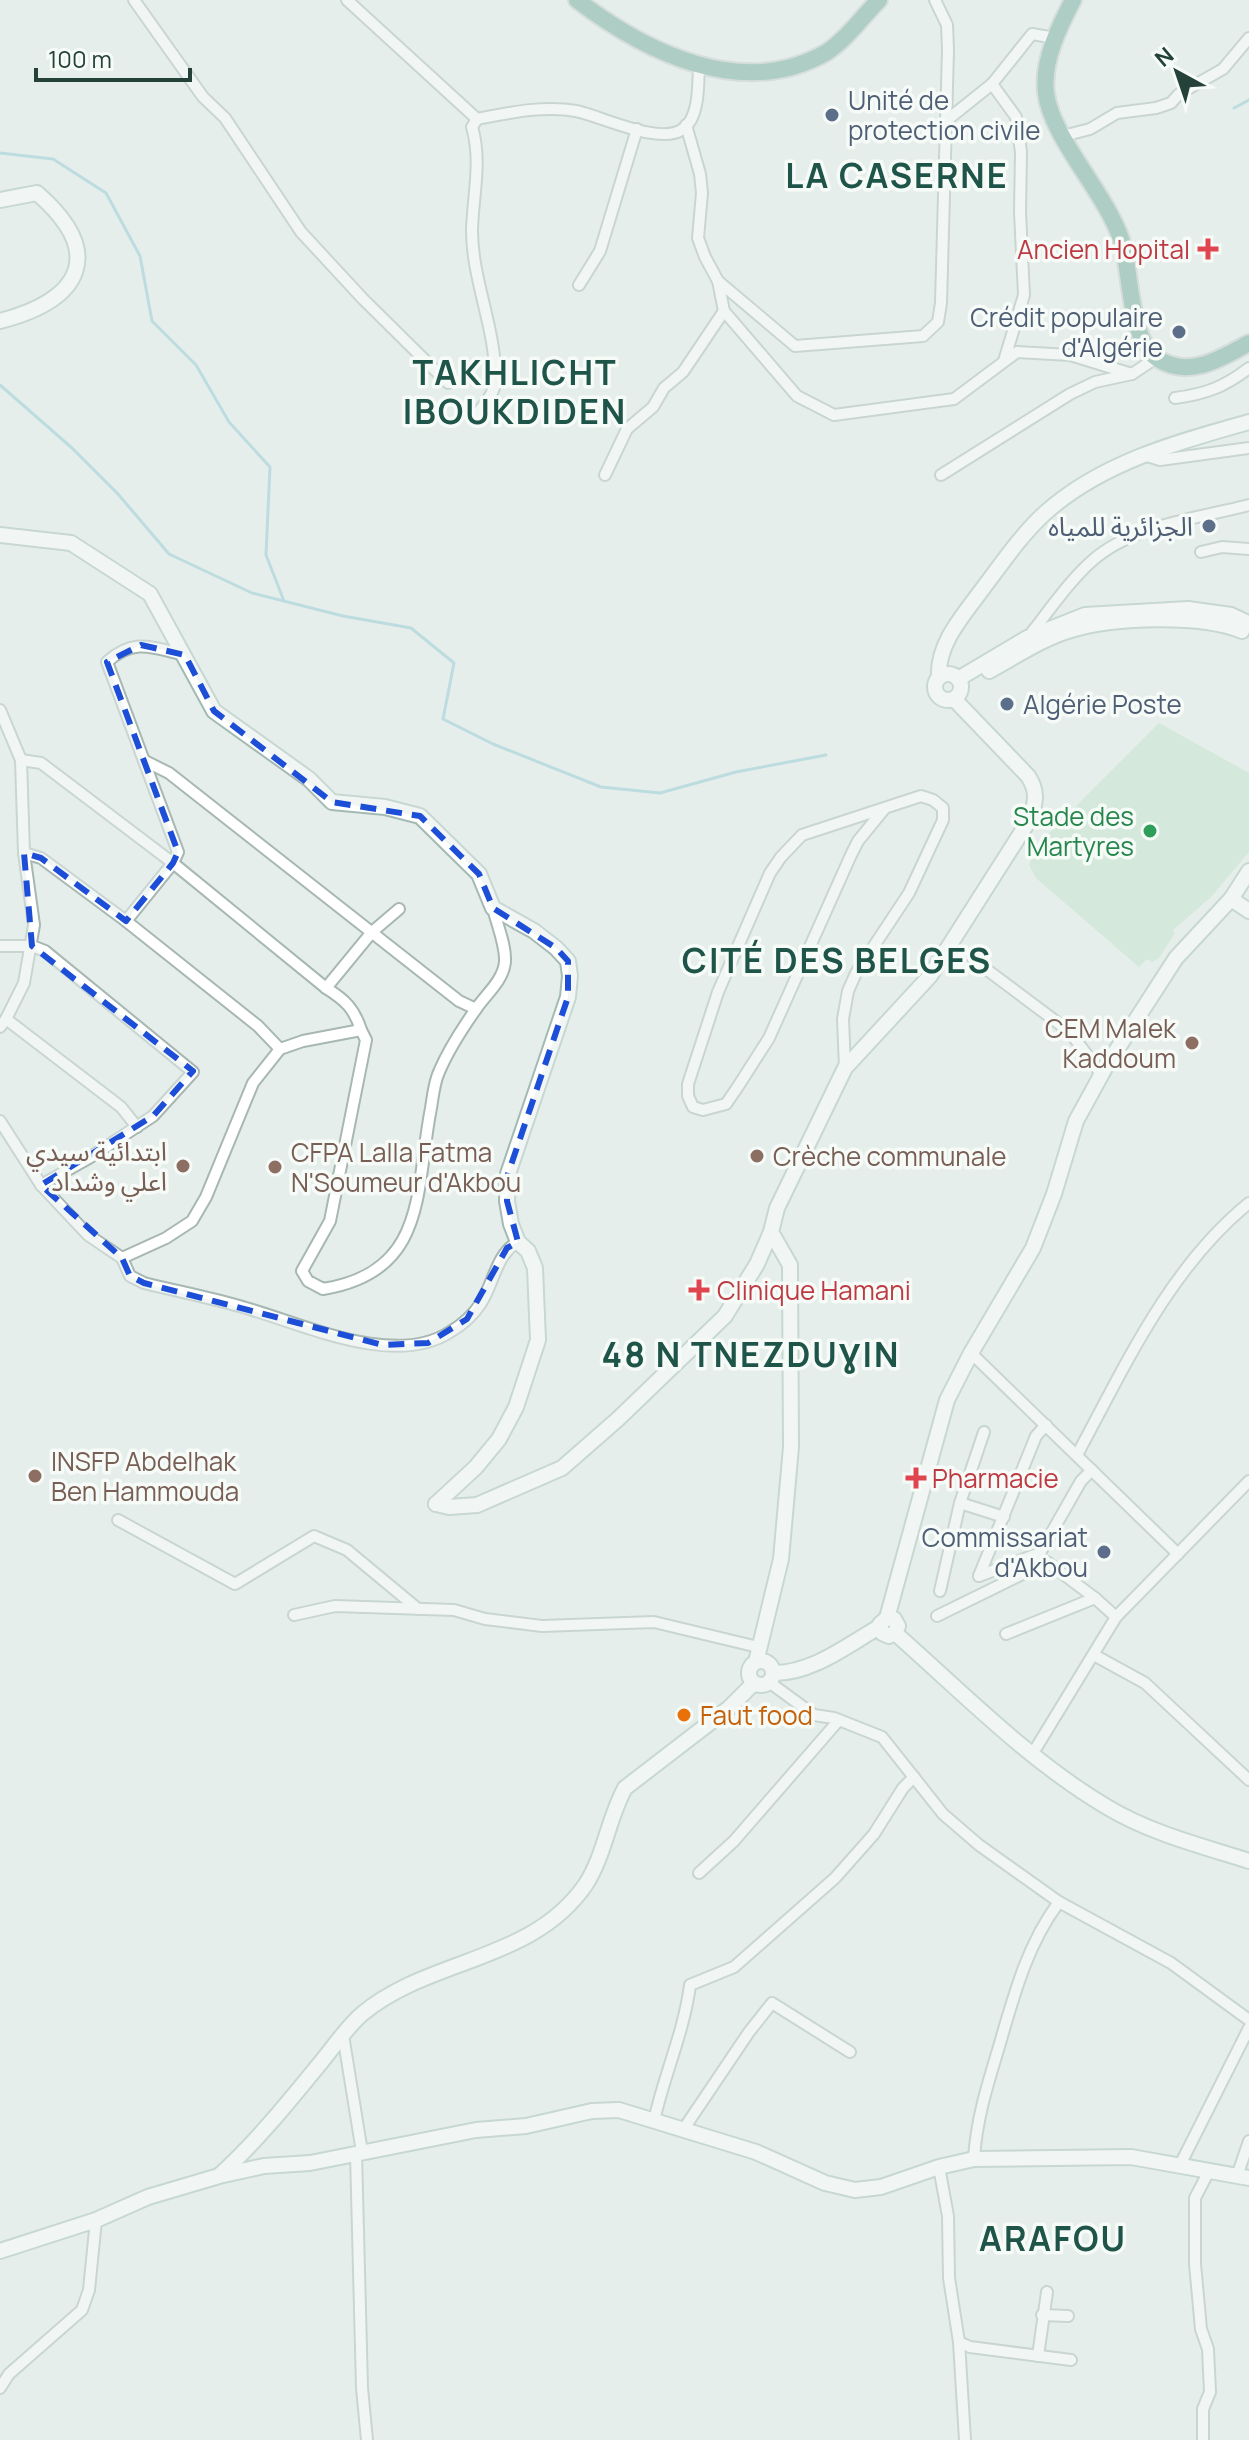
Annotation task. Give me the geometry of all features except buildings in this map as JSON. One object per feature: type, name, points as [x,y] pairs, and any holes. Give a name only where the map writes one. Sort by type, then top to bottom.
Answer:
[{"type":"main road","points":[[577,0],[610,25],[663,54],[719,70],[753,71],[780,69],[828,51],[879,0]]},
{"type":"main road","points":[[1073,0],[1055,38],[1047,68],[1046,93],[1063,136],[1099,193],[1122,240],[1136,321],[1144,342],[1156,358],[1177,367],[1211,363],[1249,343]]},
{"type":"street","points":[[134,0],[203,97],[225,118],[301,232],[448,383]]},
{"type":"street","points":[[347,0],[477,119]]},
{"type":"street","points":[[718,281],[795,346],[923,336],[938,322],[947,120],[947,25],[935,0]]},
{"type":"street","points":[[947,120],[992,84],[1032,34],[1055,38]]},
{"type":"street","points":[[1063,136],[1090,129],[1117,113],[1171,103],[1179,94],[1223,69],[1249,38]]},
{"type":"street","points":[[477,119],[542,110],[575,111],[668,135],[683,130],[692,118],[699,65]]},
{"type":"street","points":[[992,84],[1016,117],[1021,152],[1024,295],[1004,361]]},
{"type":"street","points":[[477,119],[472,127],[478,147],[472,231],[492,332],[495,387],[478,413]]},
{"type":"street","points":[[686,125],[701,183],[698,238],[718,281],[724,311],[797,396],[834,415],[954,399],[1017,352],[1070,355],[1132,374]]},
{"type":"street","points":[[579,285],[600,251],[637,129]]},
{"type":"street","points":[[0,200],[37,193],[68,231],[78,251],[79,264],[74,279],[43,305],[0,321]]},
{"type":"street","points":[[605,475],[627,429],[653,407],[664,388],[683,372],[724,311]]},
{"type":"street","points":[[941,475],[1070,394],[1095,382],[1132,374],[1156,358]]},
{"type":"street","points":[[1175,398],[1205,394],[1234,380],[1249,368]]},
{"type":"street","points":[[1248,626],[1231,615],[1188,609],[1099,613],[1067,620],[1027,638],[945,701],[935,693],[934,684],[939,677],[943,648],[957,623],[1041,517],[1069,494],[1099,476],[1158,448],[1249,422]]},
{"type":"street","points":[[1144,455],[1160,460],[1249,448]]},
{"type":"street","points":[[1027,638],[1093,560],[1121,543],[1147,531],[1249,505]]},
{"type":"street","points":[[0,535],[71,543],[150,594],[214,711],[309,779],[332,802],[385,807],[420,816],[479,874],[493,908],[505,963],[499,980],[476,1009],[438,1073],[427,1126],[415,1216],[401,1245],[381,1266],[361,1278],[323,1289],[308,1281],[302,1271],[330,1221],[366,1040],[356,1012],[344,999],[326,988],[173,863],[41,763],[21,760]]},
{"type":"street","points":[[1201,552],[1222,547],[1249,548],[1249,558]]},
{"type":"street","points":[[958,689],[1051,638],[1087,626],[1192,620],[1248,626]]},
{"type":"street","points":[[126,921],[173,863],[178,852],[107,662],[119,651],[141,645],[185,655]]},
{"type":"street","points":[[493,908],[534,931],[556,948],[568,961],[570,976],[568,997],[554,1044],[508,1174],[507,1201],[511,1224],[518,1242],[528,1251],[535,1268],[538,1340],[516,1407],[499,1439],[476,1467],[436,1504],[449,1507],[477,1505],[562,1468],[725,1316],[757,1264],[771,1232],[777,1208],[845,1068],[930,976],[1030,819],[1036,788],[948,674],[939,677]]},
{"type":"street","points":[[0,710],[21,760],[24,853],[34,925],[24,983],[3,1023],[121,1107],[137,1127]]},
{"type":"street","points":[[145,761],[169,773],[459,1001],[476,1009]]},
{"type":"street","points":[[845,1068],[843,1019],[848,991],[856,973],[909,893],[943,820],[943,808],[921,796],[802,835],[781,857],[770,873],[718,992],[688,1084],[688,1096],[693,1107],[703,1110],[726,1104],[737,1088],[769,1038],[858,841],[885,808]]},
{"type":"street","points":[[24,853],[41,858],[126,921],[258,1026],[280,1049]]},
{"type":"street","points":[[883,1622],[947,1400],[971,1353],[1029,1257],[1054,1194],[1076,1121],[1101,1074],[1176,958],[1231,899],[1249,871]]},
{"type":"street","points":[[1231,899],[1249,911]]},
{"type":"street","points":[[326,988],[372,932],[399,909]]},
{"type":"street","points":[[0,946],[32,946],[45,951],[193,1072],[153,1116],[41,1185]]},
{"type":"street","points":[[974,960],[1070,1032],[1101,1074]]},
{"type":"street","points":[[122,1258],[166,1238],[192,1221],[206,1197],[253,1083],[280,1049],[303,1041],[361,1030]]},
{"type":"street","points":[[0,1121],[41,1185],[88,1235],[122,1258],[130,1276],[144,1283],[241,1306],[364,1342],[412,1346],[450,1333],[481,1303],[507,1248],[518,1242]]},
{"type":"street","points":[[1077,1455],[1150,1319],[1209,1239],[1249,1203]]},
{"type":"street","points":[[771,1232],[790,1265],[791,1447],[781,1559],[749,1674],[766,1680],[814,1715],[839,1720],[882,1737],[943,1814],[979,1845],[1059,1902],[1171,1963],[1249,2020]]},
{"type":"street","points":[[971,1353],[1178,1554]]},
{"type":"street","points":[[1046,1425],[1036,1436],[979,1576],[1040,1553],[1081,1481],[1092,1470]]},
{"type":"street","points":[[940,1591],[960,1503],[984,1432]]},
{"type":"street","points":[[1033,1753],[1116,1617],[1249,1481]]},
{"type":"street","points":[[960,1503],[1004,1517]]},
{"type":"street","points":[[118,1520],[235,1584],[314,1536],[347,1550],[418,1609]]},
{"type":"street","points":[[937,1616],[1047,1562],[1116,1617]]},
{"type":"street","points":[[1006,1634],[1095,1598]]},
{"type":"street","points":[[294,1615],[335,1606],[454,1610],[485,1619],[542,1626],[654,1622],[757,1654],[767,1662],[766,1680]]},
{"type":"street","points":[[219,2176],[247,2150],[361,2015],[392,1993],[501,1949],[544,1928],[566,1908],[599,1860],[617,1803],[625,1788],[766,1680],[812,1664],[883,1622],[894,1619],[897,1623],[895,1633],[1033,1753],[1109,1809],[1174,1837],[1249,1861]]},
{"type":"street","points":[[1094,1655],[1145,1683],[1249,1780]]},
{"type":"street","points":[[699,1873],[734,1841],[839,1720]]},
{"type":"street","points":[[654,2121],[672,2050],[686,2015],[690,1985],[734,1967],[835,1878],[874,1834],[903,1788],[914,1777]]},
{"type":"street","points":[[974,2159],[975,2133],[1015,1990],[1035,1941],[1059,1902]]},
{"type":"street","points":[[683,2130],[772,2003],[850,2052]]},
{"type":"street","points":[[1180,2165],[1249,2028]]},
{"type":"street","points":[[343,2035],[359,2153],[362,2388],[367,2440]]},
{"type":"street","points":[[0,2251],[96,2220],[148,2197],[219,2176],[264,2166],[310,2163],[476,2130],[526,2126],[592,2111],[619,2110],[756,2152],[825,2183],[855,2190],[881,2187],[939,2167],[974,2159],[1131,2157],[1243,2177],[1249,2141]]},
{"type":"street","points":[[939,2167],[948,2216],[949,2278],[959,2342],[965,2440]]},
{"type":"street","points":[[1203,2440],[1203,2409],[1210,2392],[1208,2349],[1201,2329],[1195,2264],[1195,2198],[1209,2171]]},
{"type":"street","points":[[0,2388],[9,2374],[82,2310],[89,2290],[96,2220]]},
{"type":"street","points":[[1038,2356],[1047,2292]]},
{"type":"street","points":[[1042,2315],[1068,2316]]},
{"type":"street","points":[[959,2342],[970,2347],[1071,2360]]},
{"type":"highlighted area","points":[[141,645],[185,655],[214,711],[332,802],[420,816],[479,874],[493,908],[556,948],[568,961],[568,997],[508,1174],[507,1201],[518,1242],[507,1248],[467,1319],[428,1343],[383,1345],[144,1283],[130,1276],[122,1258],[41,1185],[153,1116],[193,1071],[32,946],[24,853],[41,858],[126,921],[173,863],[178,852],[107,662]]},
{"type":"green space","name":"Stade des Martyres","points":[[1159,723],[1249,773],[1249,852],[1211,897],[1173,930],[1175,933],[1159,958],[1152,962],[1147,959],[1139,967],[1036,878],[1029,865],[1036,846]]},
{"type":"waterway","points":[[1234,108],[1249,100]]},
{"type":"waterway","points":[[0,153],[53,159],[106,193],[140,256],[152,321],[196,365],[229,422],[270,467],[266,555],[284,601]]},
{"type":"waterway","points":[[0,385],[72,448],[118,494],[169,554],[252,593],[343,616],[411,628],[454,663],[443,719],[493,744],[601,787],[660,793],[736,772],[826,755]]},
{"type":"place","name":"Unité de protection civile","points":[[832,115]]},
{"type":"place","name":"Ancien Hopital","points":[[1208,249]]},
{"type":"place","name":"Crédit populaire d'Algérie","points":[[1179,332]]},
{"type":"place","name":"الجزائرية للمياه","points":[[1209,526]]},
{"type":"place","name":"Algérie Poste","points":[[1007,704]]},
{"type":"place","name":"Stade des Martyres","points":[[1150,831]]},
{"type":"place","name":"CEM Malek Kaddoum","points":[[1192,1043]]},
{"type":"place","name":"Crèche communale","points":[[757,1156]]},
{"type":"place","name":"ابتدائية سيدي اعلي وشداد","points":[[183,1166]]},
{"type":"place","name":"CFPA Lalla Fatma N'Soumeur d'Akbou","points":[[275,1167]]},
{"type":"place","name":"Clinique Hamani","points":[[699,1290]]},
{"type":"place","name":"INSFP Abdelhak Ben Hammouda","points":[[35,1476]]},
{"type":"place","name":"Pharmacie","points":[[916,1478]]},
{"type":"place","name":"Commissariat d'Akbou","points":[[1104,1552]]},
{"type":"place","name":"Faut food","points":[[684,1715]]},
{"type":"district","name":"LA CASERNE","points":[[897,175]]},
{"type":"district","name":"TAKHLICHT IBOUKDIDEN","points":[[515,392]]},
{"type":"district","name":"CITÉ DES BELGES","points":[[837,960]]},
{"type":"district","name":"48 N TNEZDUƔIN","points":[[751,1354]]},
{"type":"district","name":"ARAFOU","points":[[1053,2238]]}]
